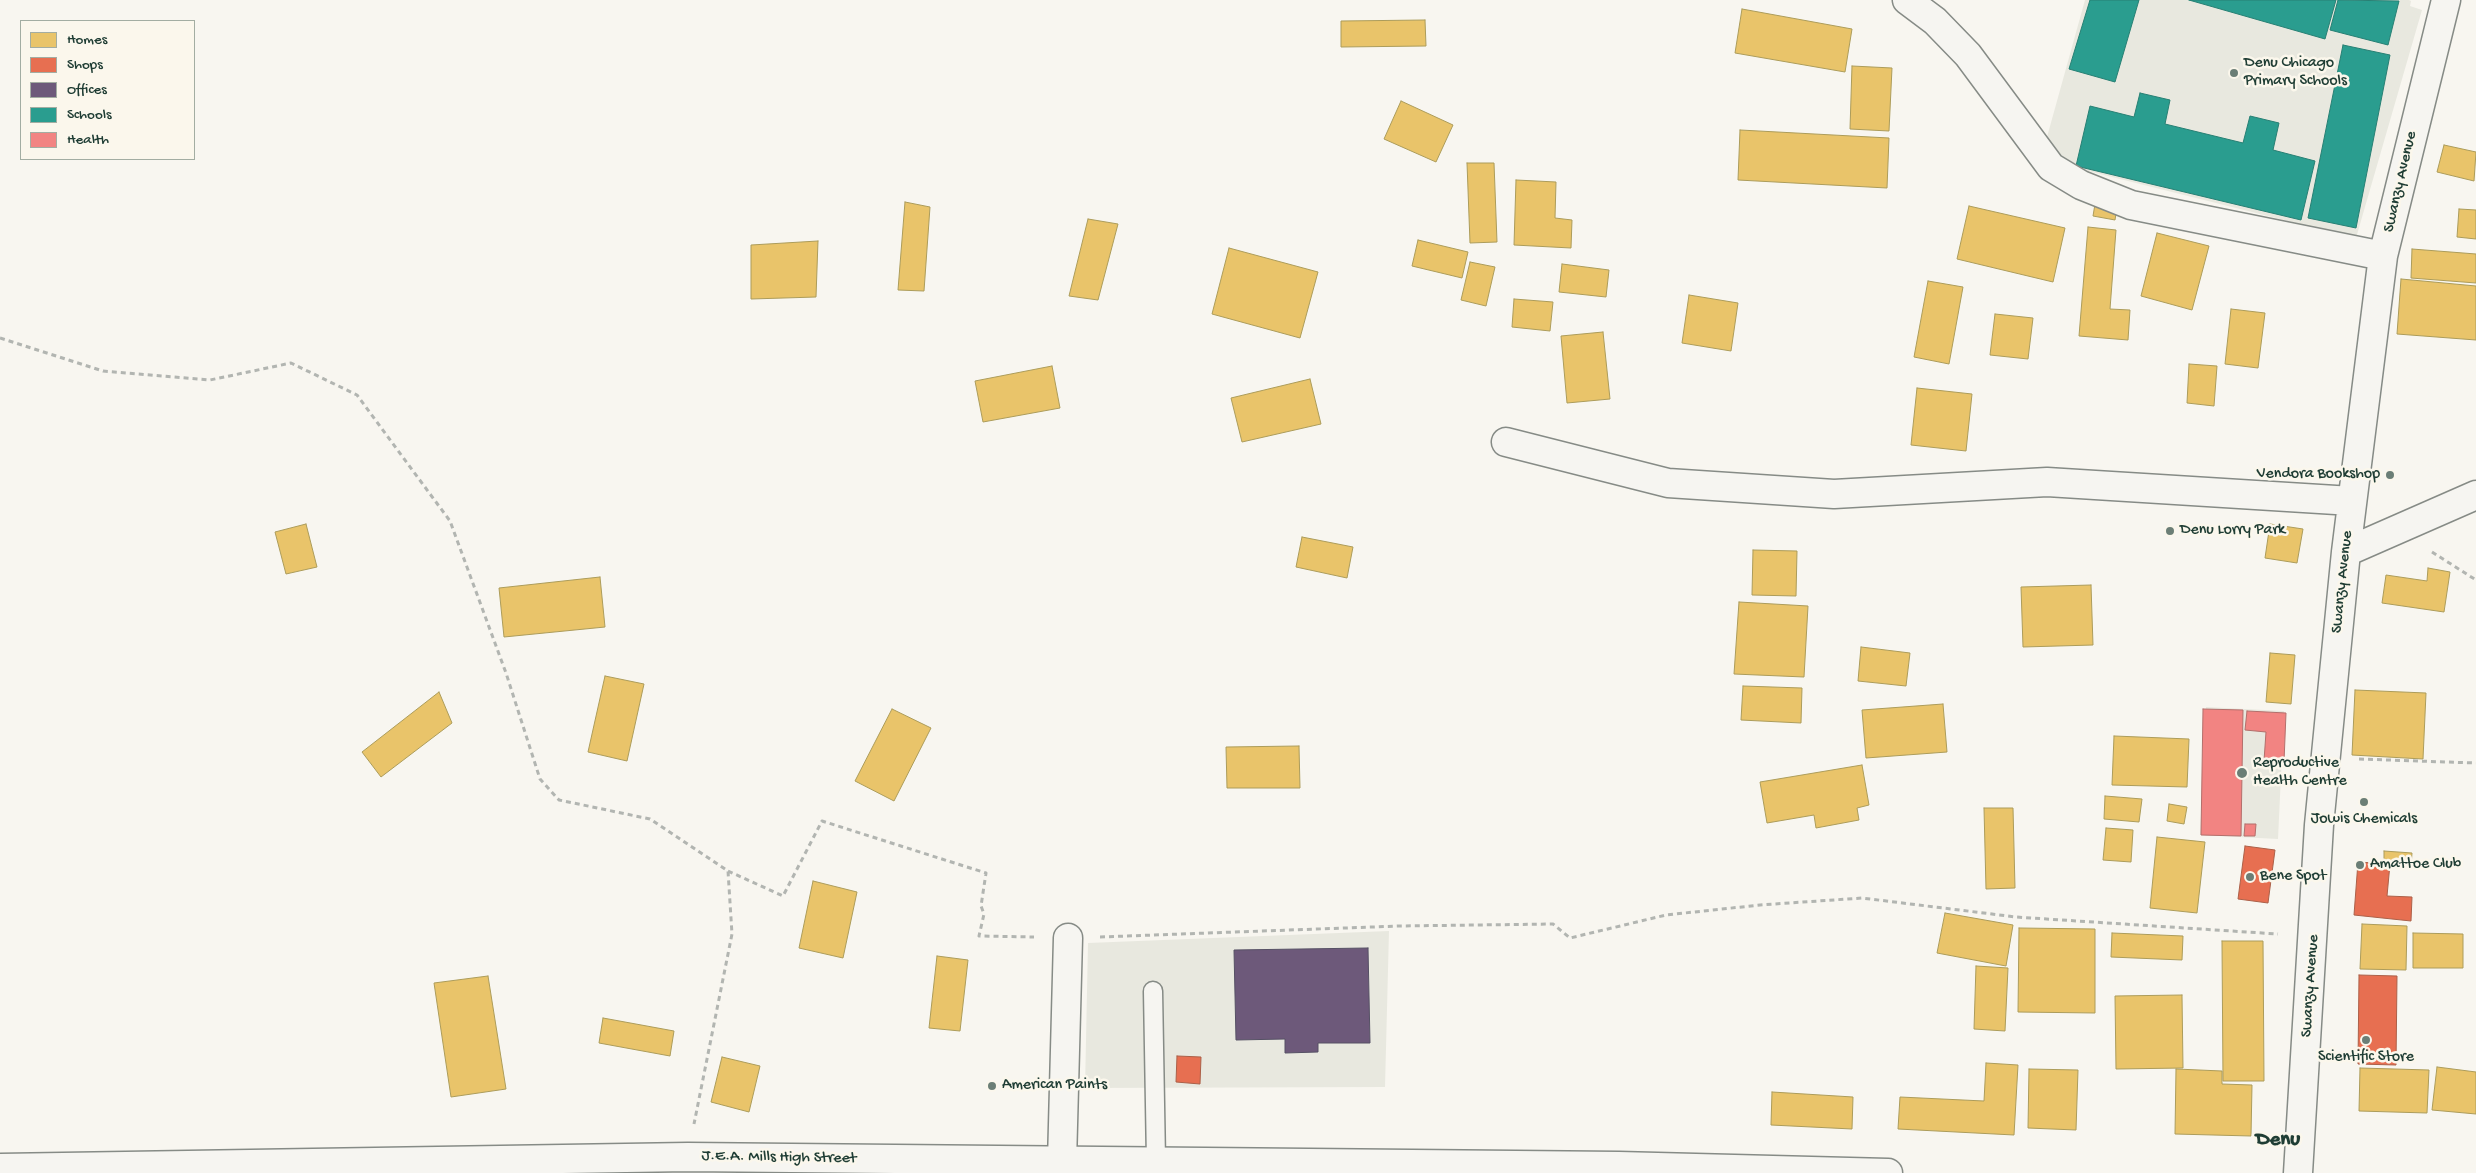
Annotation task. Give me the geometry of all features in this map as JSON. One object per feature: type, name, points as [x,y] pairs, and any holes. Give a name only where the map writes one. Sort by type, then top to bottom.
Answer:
[{"type":"main road","points":[[1907,0],[1935,21],[1968,55],[2051,167],[2081,185],[2131,205],[2383,256]]},
{"type":"main road","name":"Swanzy Avenue","points":[[2298,1173],[2314,936],[2319,825],[2352,501],[2383,256],[2446,0]]},
{"type":"main road","points":[[1506,442],[1668,483],[1834,494],[2047,482],[2352,501]]},
{"type":"main road","points":[[2346,552],[2476,495]]},
{"type":"main road","points":[[1062,1162],[1068,938]]},
{"type":"main road","name":"J.E.A. Mills High Street","points":[[0,1168],[688,1157],[1619,1166],[1888,1173]]},
{"type":"lane","points":[[1153,991],[1156,1161]]},
{"type":"path","points":[[0,338],[103,371],[201,380],[210,380],[291,363],[357,395],[450,522],[506,672],[540,779],[559,800],[650,819],[728,871],[783,896],[822,821],[986,873],[981,906],[984,914],[979,936],[1068,938],[1399,926],[1553,924],[1570,938],[1666,915],[1760,905],[1862,898],[2016,917],[2314,936]]},
{"type":"path","points":[[2398,529],[2476,580]]},
{"type":"path","points":[[2326,757],[2476,763]]},
{"type":"path","points":[[688,1157],[732,934],[728,871]]},
{"type":"shaded area","name":"Denu Chicago Primary Schools","points":[[2085,0],[2409,0],[2411,1],[2410,6],[2422,10],[2356,238],[2068,166],[2047,137]]},
{"type":"shaded area","name":"Reproductive Health Centre","points":[[2206,707],[2284,711],[2278,839],[2200,835]]},
{"type":"shaded area","points":[[1389,931],[1385,1087],[1085,1088],[1088,943]]},
{"type":"building: Homes","points":[[1742,9],[1852,29],[1845,72],[1735,53]]},
{"type":"building: Homes","points":[[1425,20],[1426,46],[1341,47],[1341,21]]},
{"type":"building: Homes","points":[[1852,66],[1892,68],[1889,131],[1850,129]]},
{"type":"building: Homes","points":[[1401,101],[1453,125],[1436,162],[1384,139]]},
{"type":"building: Homes","points":[[1740,130],[1889,138],[1887,188],[1738,180]]},
{"type":"building: Homes","points":[[2444,145],[2476,152],[2474,181],[2437,172]]},
{"type":"building: Homes","points":[[1467,163],[1494,163],[1497,242],[1470,243]]},
{"type":"building: Homes","points":[[1516,180],[1556,182],[1555,218],[1572,220],[1571,248],[1514,245]]},
{"type":"building: Homes","points":[[2096,198],[2118,201],[2115,220],[2093,216]]},
{"type":"building: Homes","points":[[905,202],[930,207],[924,291],[898,290]]},
{"type":"building: Homes","points":[[1969,206],[2065,228],[2053,282],[1957,259]]},
{"type":"building: Homes","points":[[2459,209],[2476,210],[2476,239],[2457,237]]},
{"type":"building: Homes","points":[[1088,219],[1118,224],[1098,300],[1069,296]]},
{"type":"building: Homes","points":[[2088,227],[2116,230],[2110,309],[2130,310],[2128,340],[2079,336]]},
{"type":"building: Homes","points":[[2157,233],[2209,246],[2192,310],[2141,296]]},
{"type":"building: Homes","points":[[1418,240],[1468,252],[1462,278],[1412,266]]},
{"type":"building: Homes","points":[[818,241],[816,297],[751,299],[751,245]]},
{"type":"building: Homes","points":[[1229,248],[1318,272],[1300,338],[1212,314]]},
{"type":"building: Homes","points":[[2412,249],[2476,254],[2476,283],[2411,278]]},
{"type":"building: Homes","points":[[1470,262],[1495,267],[1486,306],[1461,300]]},
{"type":"building: Homes","points":[[1562,264],[1609,270],[1606,297],[1559,292]]},
{"type":"building: Homes","points":[[2401,279],[2476,286],[2476,340],[2397,334]]},
{"type":"building: Homes","points":[[1928,281],[1963,287],[1949,364],[1914,357]]},
{"type":"building: Homes","points":[[1689,295],[1738,303],[1731,351],[1682,343]]},
{"type":"building: Homes","points":[[1514,299],[1553,302],[1550,331],[1512,327]]},
{"type":"building: Homes","points":[[2231,309],[2265,313],[2258,368],[2225,364]]},
{"type":"building: Homes","points":[[1995,314],[2033,318],[2028,359],[1990,355]]},
{"type":"building: Homes","points":[[1603,332],[1610,399],[1567,403],[1561,336]]},
{"type":"building: Homes","points":[[2189,364],[2217,366],[2214,406],[2187,403]]},
{"type":"building: Homes","points":[[1052,366],[1060,408],[983,422],[975,381]]},
{"type":"building: Homes","points":[[1310,379],[1321,424],[1242,442],[1231,398]]},
{"type":"building: Homes","points":[[1917,388],[1972,394],[1966,451],[1911,445]]},
{"type":"building: Homes","points":[[306,524],[317,567],[286,574],[275,532]]},
{"type":"building: Homes","points":[[2270,524],[2303,529],[2297,563],[2265,558]]},
{"type":"building: Homes","points":[[1302,537],[1353,547],[1347,578],[1296,567]]},
{"type":"building: Homes","points":[[1753,550],[1797,551],[1796,596],[1752,595]]},
{"type":"building: Homes","points":[[2428,568],[2450,572],[2444,612],[2382,603],[2386,575],[2427,581]]},
{"type":"building: Homes","points":[[600,577],[605,627],[504,637],[499,588]]},
{"type":"building: Homes","points":[[2091,585],[2093,645],[2023,647],[2021,587]]},
{"type":"building: Homes","points":[[1739,602],[1808,606],[1804,677],[1734,674]]},
{"type":"building: Homes","points":[[1861,647],[1910,653],[1906,686],[1858,681]]},
{"type":"building: Homes","points":[[2270,653],[2295,655],[2291,704],[2266,702]]},
{"type":"building: Homes","points":[[605,676],[644,684],[627,761],[588,752]]},
{"type":"building: Homes","points":[[1743,686],[1802,688],[1801,723],[1741,720]]},
{"type":"building: Homes","points":[[2355,690],[2426,693],[2423,759],[2352,755]]},
{"type":"building: Homes","points":[[439,692],[452,723],[381,777],[362,752]]},
{"type":"building: Homes","points":[[1943,704],[1947,752],[1866,758],[1862,710]]},
{"type":"building: Homes","points":[[892,709],[931,728],[894,801],[855,781]]},
{"type":"building: Homes","points":[[2114,736],[2189,739],[2187,787],[2112,785]]},
{"type":"building: Homes","points":[[1299,746],[1300,788],[1227,788],[1226,747]]},
{"type":"building: Homes","points":[[1862,765],[1869,805],[1857,808],[1859,820],[1816,828],[1814,815],[1767,823],[1760,782]]},
{"type":"building: Homes","points":[[2105,796],[2142,799],[2139,822],[2104,819]]},
{"type":"building: Homes","points":[[2169,804],[2187,807],[2184,824],[2167,821]]},
{"type":"building: Homes","points":[[1984,808],[2013,808],[2015,888],[1986,889]]},
{"type":"building: Homes","points":[[2106,828],[2133,830],[2131,862],[2103,860]]},
{"type":"building: Homes","points":[[2157,837],[2205,842],[2197,913],[2150,908]]},
{"type":"building: Homes","points":[[2384,851],[2412,853],[2411,866],[2384,864]]},
{"type":"building: Homes","points":[[813,881],[857,892],[843,958],[799,948]]},
{"type":"building: Homes","points":[[1945,913],[2013,925],[2006,966],[1937,953]]},
{"type":"building: Homes","points":[[2362,924],[2407,926],[2406,970],[2360,969]]},
{"type":"building: Homes","points":[[2019,928],[2095,929],[2095,1013],[2018,1012]]},
{"type":"building: Homes","points":[[2112,933],[2183,936],[2182,960],[2111,957]]},
{"type":"building: Homes","points":[[2413,933],[2463,934],[2463,968],[2413,968]]},
{"type":"building: Homes","points":[[2222,941],[2263,941],[2264,1081],[2223,1081]]},
{"type":"building: Homes","points":[[937,956],[968,960],[960,1031],[929,1028]]},
{"type":"building: Homes","points":[[1976,966],[2008,968],[2005,1031],[1974,1029]]},
{"type":"building: Homes","points":[[488,976],[506,1089],[451,1097],[434,983]]},
{"type":"building: Homes","points":[[2182,995],[2183,1068],[2116,1069],[2115,996]]},
{"type":"building: Homes","points":[[603,1018],[674,1031],[670,1056],[599,1043]]},
{"type":"building: Homes","points":[[722,1057],[760,1066],[749,1112],[711,1102]]},
{"type":"building: Homes","points":[[1986,1063],[2018,1065],[2014,1135],[1898,1129],[1900,1097],[1984,1101]]},
{"type":"building: Homes","points":[[2437,1067],[2476,1072],[2476,1114],[2432,1110]]},
{"type":"building: Homes","points":[[2360,1068],[2429,1070],[2427,1113],[2359,1111]]},
{"type":"building: Homes","points":[[2029,1069],[2078,1070],[2076,1130],[2028,1128]]},
{"type":"building: Homes","points":[[2176,1069],[2222,1071],[2222,1084],[2252,1085],[2251,1136],[2175,1134]]},
{"type":"building: Homes","points":[[1772,1092],[1853,1097],[1852,1129],[1771,1125]]},
{"type":"building: Shops","points":[[2245,846],[2275,850],[2268,903],[2238,899]]},
{"type":"building: Shops","points":[[2358,862],[2390,864],[2387,896],[2412,897],[2411,921],[2354,915]]},
{"type":"building: Shops","points":[[2359,975],[2397,976],[2396,1065],[2358,1064]]},
{"type":"building: Shops","points":[[1177,1056],[1201,1057],[1200,1084],[1176,1082]]},
{"type":"building: Offices","points":[[1368,948],[1370,1043],[1318,1043],[1318,1052],[1285,1053],[1285,1039],[1236,1040],[1234,950]]},
{"type":"building: Schools","points":[[2090,0],[2139,0],[2115,82],[2069,69]]},
{"type":"building: Schools","points":[[2189,0],[2336,0],[2325,39]]},
{"type":"building: Schools","points":[[2338,0],[2399,1],[2388,45],[2330,30]]},
{"type":"building: Schools","points":[[2343,45],[2390,55],[2356,228],[2308,218]]},
{"type":"building: Schools","points":[[2140,93],[2170,100],[2165,124],[2243,143],[2250,116],[2279,123],[2273,150],[2315,161],[2301,220],[2076,166],[2090,106],[2134,117]]},
{"type":"building: Health","points":[[2203,709],[2243,710],[2241,836],[2201,835]]},
{"type":"building: Health","points":[[2247,711],[2286,713],[2284,762],[2264,761],[2266,732],[2245,730]]},
{"type":"building: Health","points":[[2245,824],[2256,824],[2255,836],[2244,836]]},
{"type":"place","name":"Denu Chicago Primary Schools","points":[[2234,73]]},
{"type":"place","name":"Vendora Bookshop","points":[[2390,475]]},
{"type":"place","name":"Denu Lorry Park","points":[[2170,531]]},
{"type":"place","name":"Reproductive Health Centre","points":[[2242,773]]},
{"type":"place","name":"Jowis Chemicals","points":[[2364,802]]},
{"type":"place","name":"Amattoe Club","points":[[2360,865]]},
{"type":"place","name":"Bene Spot","points":[[2250,877]]},
{"type":"place","name":"Scientific Store","points":[[2366,1040]]},
{"type":"place","name":"American Paints","points":[[992,1086]]},
{"type":"district","name":"Denu","points":[[2278,1141]]}]
